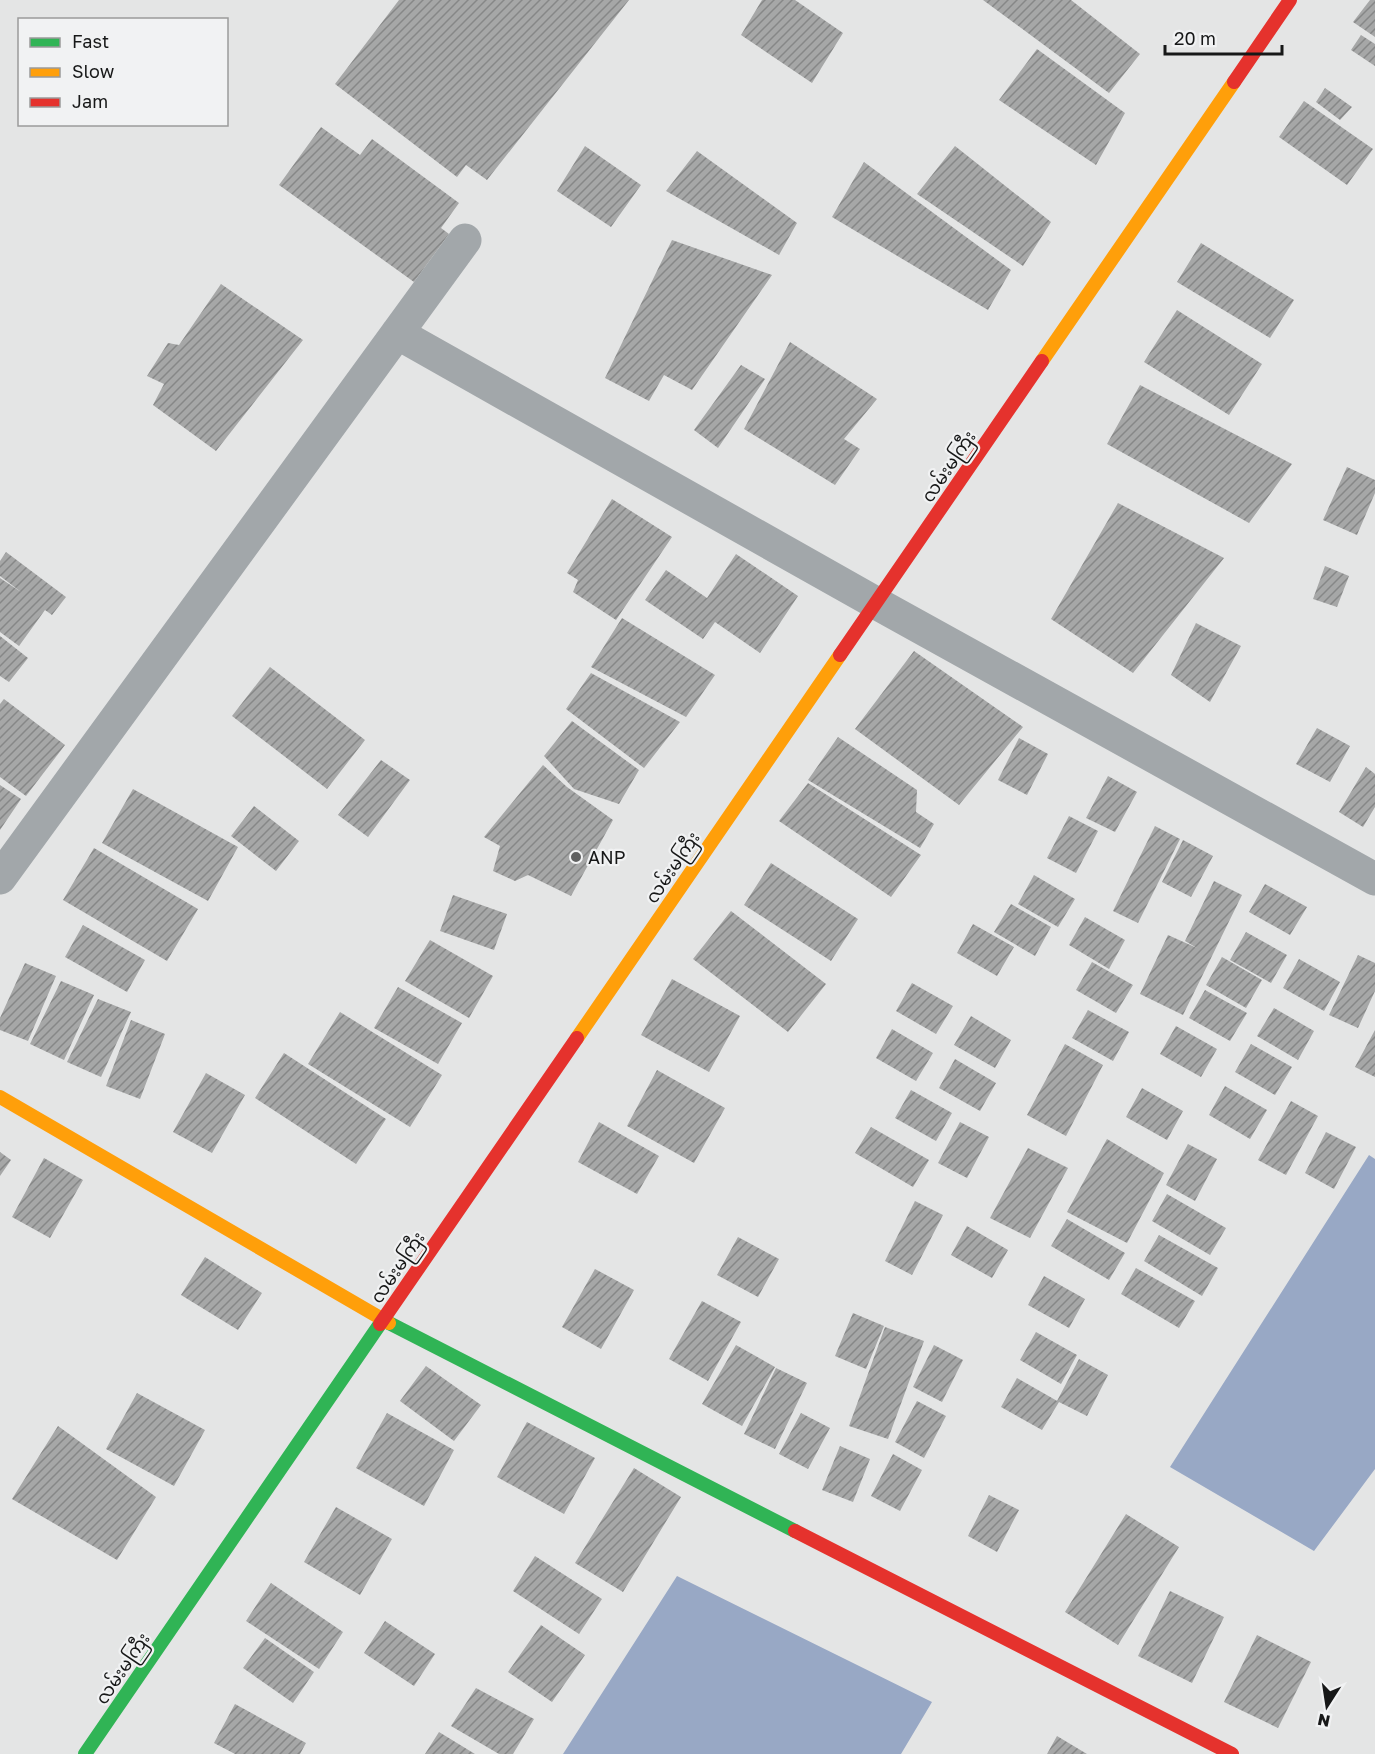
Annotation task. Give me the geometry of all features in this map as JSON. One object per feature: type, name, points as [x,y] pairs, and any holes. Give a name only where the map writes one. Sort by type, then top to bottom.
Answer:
[{"type":"main road","name":"လမ်းမကြီး","points":[[85,1754],[1290,0]]},
{"type":"main road","points":[[0,1097],[383,1320],[1232,1754]]},
{"type":"street","points":[[0,878],[465,240]]},
{"type":"street","points":[[397,333],[876,603],[1375,879]]},
{"type":"water","points":[[1369,1155],[1375,1159],[1375,1469],[1314,1551],[1170,1467]]},
{"type":"water","points":[[677,1576],[932,1702],[901,1754],[563,1754]]},
{"type":"building","points":[[399,0],[629,0],[487,180],[466,165],[457,177],[335,84]]},
{"type":"building","points":[[762,0],[795,0],[843,33],[812,83],[741,35]]},
{"type":"building","points":[[983,0],[1071,0],[1140,54],[1109,93]]},
{"type":"building","points":[[1370,0],[1375,0],[1375,37],[1353,22]]},
{"type":"building","points":[[1361,35],[1375,44],[1375,66],[1351,50]]},
{"type":"building","points":[[1037,49],[1125,113],[1096,165],[999,100]]},
{"type":"building","points":[[1325,88],[1352,107],[1340,120],[1316,102]]},
{"type":"building","points":[[1304,101],[1373,149],[1347,185],[1279,137]]},
{"type":"building","points":[[321,127],[360,155],[372,139],[459,203],[441,228],[449,234],[414,282],[279,185]]},
{"type":"building","points":[[585,146],[641,185],[611,227],[557,191]]},
{"type":"building","points":[[955,146],[1051,222],[1023,266],[917,194]]},
{"type":"building","points":[[697,151],[797,223],[779,255],[666,191]]},
{"type":"building","points":[[864,162],[1011,270],[988,310],[832,217]]},
{"type":"building","points":[[672,240],[772,275],[692,390],[664,375],[649,401],[605,378]]},
{"type":"building","points":[[1201,243],[1294,300],[1270,338],[1177,282]]},
{"type":"building","points":[[221,284],[303,340],[216,451],[153,405],[164,384],[147,376],[168,343],[179,345]]},
{"type":"building","points":[[1177,310],[1262,364],[1229,415],[1144,362]]},
{"type":"building","points":[[790,342],[877,399],[844,439],[860,449],[835,485],[744,429]]},
{"type":"building","points":[[741,365],[765,379],[718,448],[694,430]]},
{"type":"building","points":[[1140,385],[1292,464],[1249,523],[1107,444]]},
{"type":"building","points":[[1347,467],[1375,480],[1375,493],[1357,535],[1323,520]]},
{"type":"building","points":[[612,499],[672,537],[616,620],[573,592],[578,580],[567,573]]},
{"type":"building","points":[[1118,503],[1224,558],[1133,673],[1051,619]]},
{"type":"building","points":[[6,552],[66,597],[52,615],[45,610],[19,646],[0,632],[0,578],[21,592],[0,576],[0,561]]},
{"type":"building","points":[[736,554],[798,596],[760,653],[715,622],[703,639],[645,600],[666,570],[707,598]]},
{"type":"building","points":[[1325,566],[1349,576],[1337,607],[1313,599]]},
{"type":"building","points":[[622,618],[715,675],[686,717],[591,667]]},
{"type":"building","points":[[1196,623],[1241,646],[1210,702],[1171,675]]},
{"type":"building","points":[[0,636],[28,658],[9,682],[0,676]]},
{"type":"building","points":[[914,651],[1023,727],[959,805],[855,729]]},
{"type":"building","points":[[270,667],[365,740],[327,789],[232,716]]},
{"type":"building","points":[[591,673],[680,722],[644,768],[566,709]]},
{"type":"building","points":[[4,699],[65,745],[26,796],[0,777],[0,704]]},
{"type":"building","points":[[572,721],[639,770],[619,804],[574,789],[544,756]]},
{"type":"building","points":[[1317,728],[1350,746],[1330,782],[1296,764]]},
{"type":"building","points":[[838,737],[917,790],[916,812],[934,824],[920,848],[808,780]]},
{"type":"building","points":[[1019,738],[1048,754],[1027,795],[998,780]]},
{"type":"building","points":[[381,760],[410,780],[368,837],[338,815]]},
{"type":"building","points":[[543,765],[567,787],[613,820],[571,896],[528,875],[515,881],[493,871],[500,846],[484,837]]},
{"type":"building","points":[[1366,767],[1375,774],[1375,807],[1363,827],[1339,812]]},
{"type":"building","points":[[1108,776],[1137,792],[1115,832],[1086,818]]},
{"type":"building","points":[[808,783],[921,855],[891,897],[779,821]]},
{"type":"building","points":[[0,785],[21,799],[0,830]]},
{"type":"building","points":[[133,789],[238,847],[208,901],[102,843]]},
{"type":"building","points":[[254,806],[299,841],[276,871],[231,836]]},
{"type":"building","points":[[1069,816],[1098,831],[1076,873],[1047,858]]},
{"type":"building","points":[[1155,826],[1180,839],[1138,923],[1113,911]]},
{"type":"building","points":[[1183,840],[1213,856],[1191,897],[1162,882]]},
{"type":"building","points":[[94,848],[198,909],[167,961],[63,900]]},
{"type":"building","points":[[771,863],[858,919],[831,961],[744,905]]},
{"type":"building","points":[[1034,875],[1075,899],[1058,927],[1018,904]]},
{"type":"building","points":[[1214,881],[1242,895],[1183,1015],[1140,994],[1168,935],[1197,948],[1185,941]]},
{"type":"building","points":[[1265,884],[1307,907],[1290,935],[1249,912]]},
{"type":"building","points":[[453,895],[507,914],[494,950],[440,931]]},
{"type":"building","points":[[1011,904],[1051,927],[1035,956],[994,932]]},
{"type":"building","points":[[731,911],[826,984],[788,1032],[693,959]]},
{"type":"building","points":[[1085,917],[1125,940],[1109,969],[1069,945]]},
{"type":"building","points":[[973,924],[1014,947],[997,976],[957,953]]},
{"type":"building","points":[[83,925],[145,960],[127,992],[65,957]]},
{"type":"building","points":[[1246,932],[1287,955],[1271,983],[1230,960]]},
{"type":"building","points":[[430,940],[493,976],[469,1018],[405,981]]},
{"type":"building","points":[[1358,955],[1375,963],[1375,991],[1358,1028],[1329,1015]]},
{"type":"building","points":[[1222,957],[1262,980],[1246,1008],[1206,985]]},
{"type":"building","points":[[1299,959],[1340,982],[1324,1011],[1283,988]]},
{"type":"building","points":[[1092,962],[1133,985],[1116,1013],[1076,990]]},
{"type":"building","points":[[25,963],[56,976],[28,1041],[0,1030],[0,1018]]},
{"type":"building","points":[[672,979],[740,1016],[709,1072],[641,1035]]},
{"type":"building","points":[[61,981],[94,995],[64,1060],[30,1044]]},
{"type":"building","points":[[912,983],[953,1006],[936,1034],[896,1011]]},
{"type":"building","points":[[398,987],[462,1023],[438,1064],[374,1028]]},
{"type":"building","points":[[1205,990],[1247,1013],[1230,1041],[1189,1018]]},
{"type":"building","points":[[98,999],[131,1012],[101,1077],[67,1062]]},
{"type":"building","points":[[1274,1008],[1314,1031],[1298,1060],[1257,1036]]},
{"type":"building","points":[[1088,1010],[1129,1032],[1113,1061],[1072,1038]]},
{"type":"building","points":[[340,1012],[442,1075],[410,1127],[308,1064]]},
{"type":"building","points":[[971,1016],[1011,1040],[995,1068],[954,1045]]},
{"type":"building","points":[[131,1020],[165,1034],[140,1099],[106,1086]]},
{"type":"building","points":[[1176,1026],[1217,1049],[1201,1077],[1160,1054]]},
{"type":"building","points":[[892,1029],[933,1053],[916,1081],[876,1058]]},
{"type":"building","points":[[1375,1030],[1375,1077],[1355,1067]]},
{"type":"building","points":[[1065,1044],[1103,1065],[1066,1136],[1027,1115]]},
{"type":"building","points":[[1251,1044],[1292,1067],[1275,1095],[1235,1072]]},
{"type":"building","points":[[284,1053],[386,1119],[356,1164],[255,1098]]},
{"type":"building","points":[[955,1059],[996,1083],[980,1111],[939,1088]]},
{"type":"building","points":[[657,1070],[725,1108],[694,1163],[627,1126]]},
{"type":"building","points":[[206,1073],[245,1095],[212,1153],[173,1132]]},
{"type":"building","points":[[1225,1086],[1267,1110],[1250,1139],[1209,1115]]},
{"type":"building","points":[[1142,1088],[1183,1111],[1167,1140],[1126,1117]]},
{"type":"building","points":[[911,1090],[952,1113],[936,1141],[895,1118]]},
{"type":"building","points":[[1291,1101],[1318,1116],[1286,1175],[1258,1160]]},
{"type":"building","points":[[599,1122],[659,1156],[637,1194],[578,1162]]},
{"type":"building","points":[[960,1122],[989,1137],[967,1178],[938,1163]]},
{"type":"building","points":[[871,1127],[929,1160],[913,1187],[855,1153]]},
{"type":"building","points":[[1326,1132],[1356,1147],[1334,1189],[1305,1173]]},
{"type":"building","points":[[1107,1139],[1164,1173],[1127,1243],[1067,1212]]},
{"type":"building","points":[[1188,1144],[1217,1159],[1195,1201],[1166,1185]]},
{"type":"building","points":[[1028,1148],[1068,1168],[1030,1238],[990,1218]]},
{"type":"building","points":[[0,1152],[11,1160],[0,1176]]},
{"type":"building","points":[[44,1158],[83,1180],[50,1238],[12,1217]]},
{"type":"building","points":[[1167,1194],[1226,1228],[1210,1255],[1152,1221]]},
{"type":"building","points":[[915,1201],[943,1215],[912,1275],[885,1261]]},
{"type":"building","points":[[1067,1219],[1125,1253],[1109,1280],[1051,1246]]},
{"type":"building","points":[[967,1226],[1008,1250],[992,1278],[951,1255]]},
{"type":"building","points":[[1159,1235],[1218,1268],[1202,1296],[1144,1261]]},
{"type":"building","points":[[738,1237],[779,1259],[758,1297],[717,1275]]},
{"type":"building","points":[[205,1257],[262,1293],[238,1330],[181,1295]]},
{"type":"building","points":[[1136,1268],[1195,1301],[1179,1328],[1121,1294]]},
{"type":"building","points":[[595,1269],[634,1290],[601,1349],[562,1327]]},
{"type":"building","points":[[1044,1276],[1085,1299],[1069,1328],[1028,1305]]},
{"type":"building","points":[[702,1301],[741,1322],[708,1381],[669,1359]]},
{"type":"building","points":[[853,1313],[884,1326],[866,1369],[835,1356]]},
{"type":"building","points":[[885,1327],[924,1341],[888,1439],[849,1426]]},
{"type":"building","points":[[1036,1332],[1077,1355],[1061,1384],[1020,1360]]},
{"type":"building","points":[[736,1345],[775,1367],[742,1426],[702,1404]]},
{"type":"building","points":[[934,1345],[963,1360],[942,1402],[913,1387]]},
{"type":"building","points":[[1079,1359],[1108,1375],[1087,1416],[1057,1401]]},
{"type":"building","points":[[426,1366],[481,1405],[454,1441],[400,1401]]},
{"type":"building","points":[[776,1368],[807,1383],[775,1449],[744,1434]]},
{"type":"building","points":[[1017,1378],[1059,1402],[1042,1430],[1001,1407]]},
{"type":"building","points":[[137,1393],[205,1430],[174,1486],[106,1449]]},
{"type":"building","points":[[917,1401],[946,1416],[924,1458],[895,1442]]},
{"type":"building","points":[[387,1413],[454,1450],[424,1506],[356,1468]]},
{"type":"building","points":[[801,1413],[830,1428],[808,1469],[779,1454]]},
{"type":"building","points":[[527,1422],[595,1458],[564,1514],[497,1477]]},
{"type":"building","points":[[58,1426],[156,1497],[117,1560],[12,1499]]},
{"type":"building","points":[[840,1446],[870,1459],[853,1502],[822,1490]]},
{"type":"building","points":[[893,1454],[922,1470],[900,1511],[871,1496]]},
{"type":"building","points":[[634,1468],[681,1497],[623,1592],[575,1563]]},
{"type":"building","points":[[989,1495],[1019,1510],[997,1552],[968,1536]]},
{"type":"building","points":[[336,1507],[392,1539],[360,1595],[304,1562]]},
{"type":"building","points":[[1126,1514],[1179,1547],[1118,1645],[1065,1612]]},
{"type":"building","points":[[535,1556],[602,1599],[579,1634],[513,1591]]},
{"type":"building","points":[[271,1583],[343,1632],[319,1669],[246,1621]]},
{"type":"building","points":[[1170,1591],[1224,1617],[1192,1683],[1138,1656]]},
{"type":"building","points":[[385,1621],[435,1654],[414,1686],[364,1653]]},
{"type":"building","points":[[541,1625],[585,1655],[552,1702],[508,1672]]},
{"type":"building","points":[[1257,1635],[1311,1662],[1278,1728],[1224,1702]]},
{"type":"building","points":[[265,1638],[314,1672],[293,1703],[243,1668]]},
{"type":"building","points":[[476,1688],[534,1719],[513,1754],[499,1754],[451,1726]]},
{"type":"building","points":[[235,1704],[306,1743],[300,1754],[235,1754],[214,1743]]},
{"type":"building","points":[[439,1732],[475,1754],[425,1754]]},
{"type":"building","points":[[1057,1736],[1087,1754],[1047,1754]]},
{"type":"traffic: fast","points":[[389,1323],[795,1531]]},
{"type":"traffic: fast","points":[[85,1754],[380,1324]]},
{"type":"traffic: slow","points":[[1042,361],[1234,82]]},
{"type":"traffic: slow","points":[[577,1038],[840,655]]},
{"type":"traffic: slow","points":[[0,1097],[389,1323]]},
{"type":"traffic: jam","points":[[1234,82],[1290,0]]},
{"type":"traffic: jam","points":[[840,655],[1042,361]]},
{"type":"traffic: jam","points":[[380,1324],[577,1038]]},
{"type":"traffic: jam","points":[[795,1531],[1232,1754]]},
{"type":"place","name":"ANP","points":[[576,857]]}]
